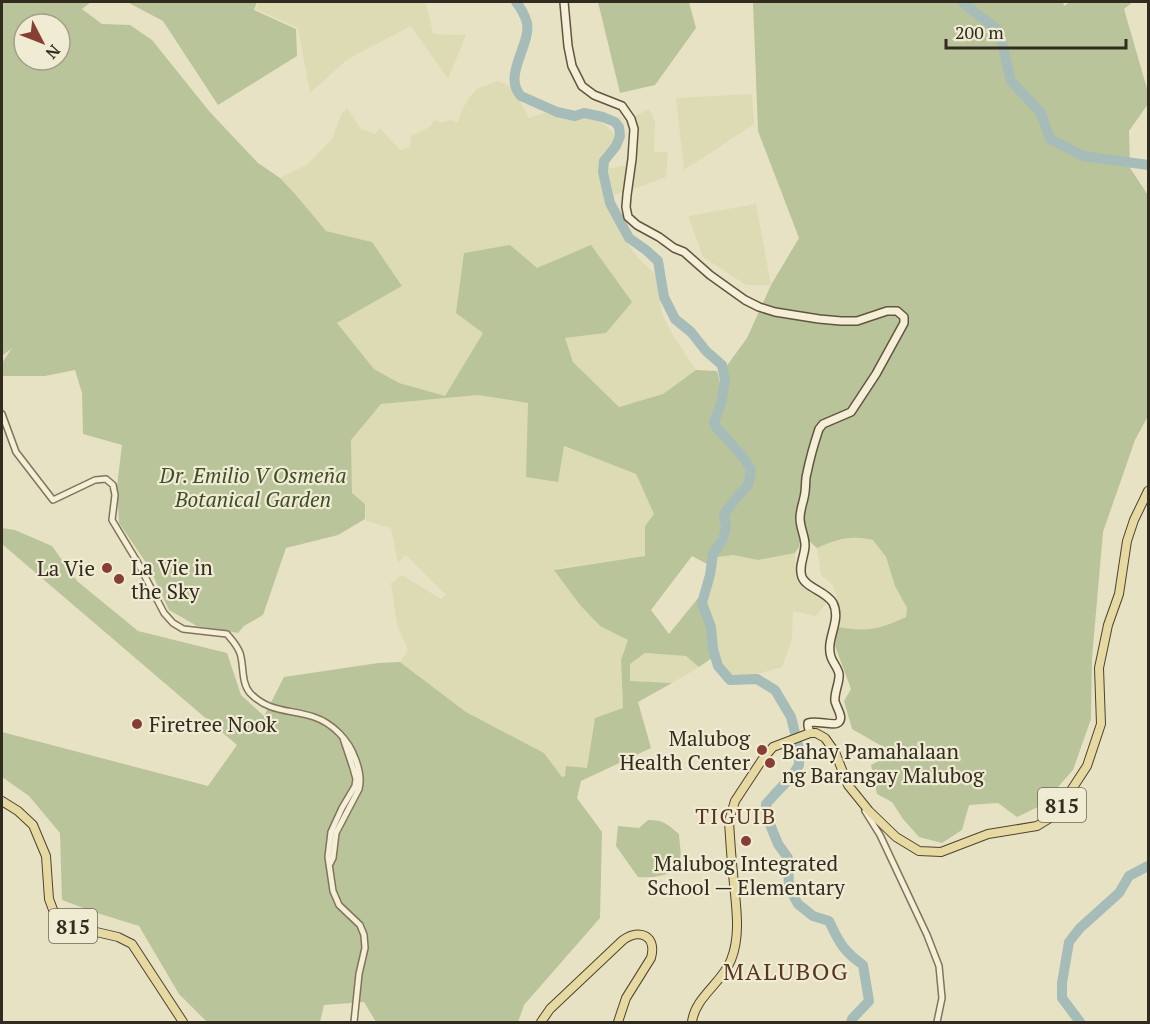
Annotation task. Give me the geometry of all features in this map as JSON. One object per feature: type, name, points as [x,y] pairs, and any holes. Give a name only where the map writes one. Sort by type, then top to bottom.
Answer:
[{"type":"main road","name":"815","points":[[810,733],[816,733],[825,738],[835,752],[848,785],[869,811],[896,837],[919,851],[940,852],[988,834],[1037,826],[1055,815],[1087,766],[1101,724],[1099,668],[1108,625],[1119,594],[1126,542],[1149,491]]},
{"type":"main road","points":[[692,1023],[696,1009],[729,963],[734,952],[736,912],[729,821],[732,808],[762,760],[773,747],[810,733]]},
{"type":"main road","name":"815","points":[[2,801],[18,811],[33,825],[46,856],[49,899],[55,915],[64,922],[79,928],[118,937],[132,944],[183,1023]]},
{"type":"main road","points":[[541,1023],[550,1010],[623,940],[640,934],[651,941],[653,952],[626,998],[618,1023]]},
{"type":"street","points":[[564,2],[572,66],[582,86],[594,95],[622,106],[631,119],[634,129],[626,207],[628,217],[637,225],[684,252],[710,275],[759,307],[775,312],[841,321],[857,321],[886,310],[897,311],[904,316],[904,323],[889,351],[851,412],[824,423],[819,429],[806,476],[800,521],[805,537],[802,577],[808,584],[829,597],[836,610],[830,650],[839,675],[835,696],[840,717],[840,721],[833,725],[820,722],[808,723],[810,733]]},
{"type":"street","points":[[2,414],[16,452],[54,500],[95,480],[106,479],[113,485],[115,495],[112,520],[164,613],[173,623],[183,629],[227,634],[236,645],[240,655],[248,690],[271,708],[314,717],[330,726],[351,747],[361,781],[336,833],[333,858],[330,864],[333,891],[339,905],[360,925],[364,936],[365,948],[359,974],[354,1023]]},
{"type":"street","points":[[862,802],[927,935],[939,966],[942,998],[937,1023]]},
{"type":"green space","name":"Dr. Emilio V Osmeña Botanical Garden","points":[[2,2],[91,2],[82,9],[102,24],[130,25],[152,40],[209,111],[258,163],[280,178],[326,231],[372,242],[402,286],[337,323],[374,369],[399,383],[445,396],[483,333],[456,313],[464,253],[510,245],[537,268],[591,245],[632,302],[606,333],[565,338],[573,362],[619,407],[663,394],[696,370],[717,371],[720,390],[712,421],[718,435],[744,465],[748,473],[747,480],[720,513],[721,529],[707,564],[692,556],[651,610],[669,634],[699,597],[709,626],[708,646],[712,658],[699,667],[686,656],[645,653],[630,664],[630,681],[672,683],[638,702],[651,748],[581,781],[577,798],[602,832],[600,918],[524,1005],[518,1022],[376,1022],[364,1002],[324,1005],[320,1022],[207,1022],[179,994],[139,926],[62,900],[60,833],[29,796],[2,777],[2,732],[208,786],[237,745],[2,544],[2,528],[15,530],[52,546],[77,581],[138,631],[227,653],[241,695],[264,716],[284,677],[378,663],[400,662],[466,712],[544,753],[562,777],[565,776],[566,766],[587,768],[595,718],[623,708],[621,660],[628,640],[600,626],[580,605],[554,570],[645,556],[645,526],[654,514],[636,474],[564,446],[558,482],[526,477],[528,403],[478,395],[381,404],[351,440],[352,493],[365,504],[365,519],[338,535],[286,548],[263,615],[244,626],[238,633],[197,626],[169,610],[149,567],[119,523],[117,486],[122,445],[83,434],[82,393],[75,370],[45,376],[2,376],[2,363],[12,348],[2,356]]},
{"type":"green space","points":[[127,2],[257,2],[254,10],[296,29],[297,56],[218,105],[163,21]]},
{"type":"green space","points":[[259,2],[426,2],[433,34],[466,35],[448,79],[411,26],[348,59],[310,93],[298,28],[256,9]]},
{"type":"green space","points":[[598,2],[689,2],[696,28],[655,85],[620,93]]},
{"type":"green space","points":[[753,2],[1063,2],[1064,6],[1070,2],[1133,2],[1124,9],[1148,92],[1148,104],[1129,131],[1130,168],[1148,195],[1148,416],[1135,440],[1103,532],[1092,658],[1091,719],[1073,770],[1042,805],[1017,817],[998,803],[969,805],[962,830],[942,843],[919,837],[892,802],[877,794],[871,765],[895,752],[852,729],[844,701],[851,689],[835,646],[837,627],[873,629],[906,617],[907,608],[895,586],[886,557],[873,540],[844,539],[817,548],[801,534],[799,547],[795,553],[758,560],[733,555],[718,557],[714,555],[726,536],[727,514],[751,486],[753,471],[725,431],[716,423],[724,401],[726,367],[747,338],[771,285],[799,238],[758,131]]},
{"type":"green space","points":[[498,81],[513,88],[529,118],[544,113],[601,121],[618,138],[599,163],[599,174],[606,198],[620,233],[638,258],[655,274],[662,313],[672,334],[696,370],[663,394],[619,407],[573,362],[565,338],[606,333],[483,333],[445,397],[399,383],[374,369],[337,323],[402,286],[372,242],[326,231],[280,178],[308,164],[332,139],[341,115],[347,108],[361,129],[375,134],[380,128],[400,150],[410,147],[411,136],[431,126],[434,120],[441,122],[452,120],[458,123],[462,110],[477,89]]},
{"type":"green space","points":[[752,94],[754,124],[684,170],[676,98]]},
{"type":"green space","points":[[649,109],[655,121],[654,152],[668,152],[666,177],[632,190],[639,128],[633,117]]},
{"type":"green space","points":[[626,165],[623,192],[614,195],[608,169]]},
{"type":"green space","points":[[756,204],[771,285],[746,285],[703,257],[688,216]]},
{"type":"green space","points":[[478,395],[528,403],[563,446],[636,474],[654,514],[645,526],[646,556],[555,569],[580,605],[600,626],[629,640],[621,660],[623,708],[595,718],[587,768],[562,777],[544,753],[466,712],[400,662],[408,650],[397,625],[391,583],[402,575],[441,599],[446,595],[406,555],[398,563],[391,528],[366,521],[365,504],[352,493],[351,439],[381,404]]},
{"type":"green space","points":[[859,537],[874,540],[886,557],[895,586],[907,608],[906,617],[881,628],[860,631],[837,627],[840,615],[836,594],[832,584],[821,575],[817,548],[835,540]]},
{"type":"green space","points":[[795,553],[797,581],[829,600],[816,616],[793,611],[792,639],[782,667],[754,675],[731,674],[723,667],[706,604],[718,557],[733,555],[758,560]]},
{"type":"green space","points":[[645,653],[686,656],[699,667],[672,683],[630,681],[630,664]]},
{"type":"green space","points":[[648,820],[665,823],[679,834],[681,856],[678,865],[669,873],[638,877],[616,846],[618,826],[639,828]]},
{"type":"waterway","points":[[516,2],[527,23],[525,41],[514,79],[516,88],[521,96],[557,112],[575,116],[584,113],[603,117],[615,122],[619,127],[620,136],[616,146],[604,161],[603,172],[610,203],[629,238],[658,261],[664,297],[675,319],[691,332],[706,351],[722,365],[725,380],[722,400],[714,422],[751,470],[748,485],[724,514],[726,527],[723,539],[713,554],[702,603],[711,627],[713,649],[718,666],[730,680],[757,679],[775,690],[791,717],[799,749],[799,765],[766,804],[767,817],[778,844],[788,858],[789,888],[798,904],[813,916],[829,921],[842,946],[863,965],[869,1001],[851,1022]]},
{"type":"waterway","points":[[962,2],[999,31],[1011,81],[1041,113],[1050,139],[1083,156],[1148,165]]},
{"type":"waterway","points":[[1080,1022],[1062,998],[1062,983],[1069,942],[1080,928],[1119,893],[1129,876],[1148,866]]},
{"type":"place","name":"La Vie","points":[[107,568]]},
{"type":"place","name":"La Vie in the Sky","points":[[119,579]]},
{"type":"place","name":"Firetree Nook","points":[[137,724]]},
{"type":"place","name":"Malubog Health Center","points":[[762,750]]},
{"type":"place","name":"Bahay Pamahalaan ng Barangay Malubog","points":[[770,763]]},
{"type":"place","name":"Malubog Integrated School — Elementary","points":[[746,841]]},
{"type":"district","name":"TIGUIB","points":[[736,815]]},
{"type":"district","name":"MALUBOG","points":[[786,971]]}]
